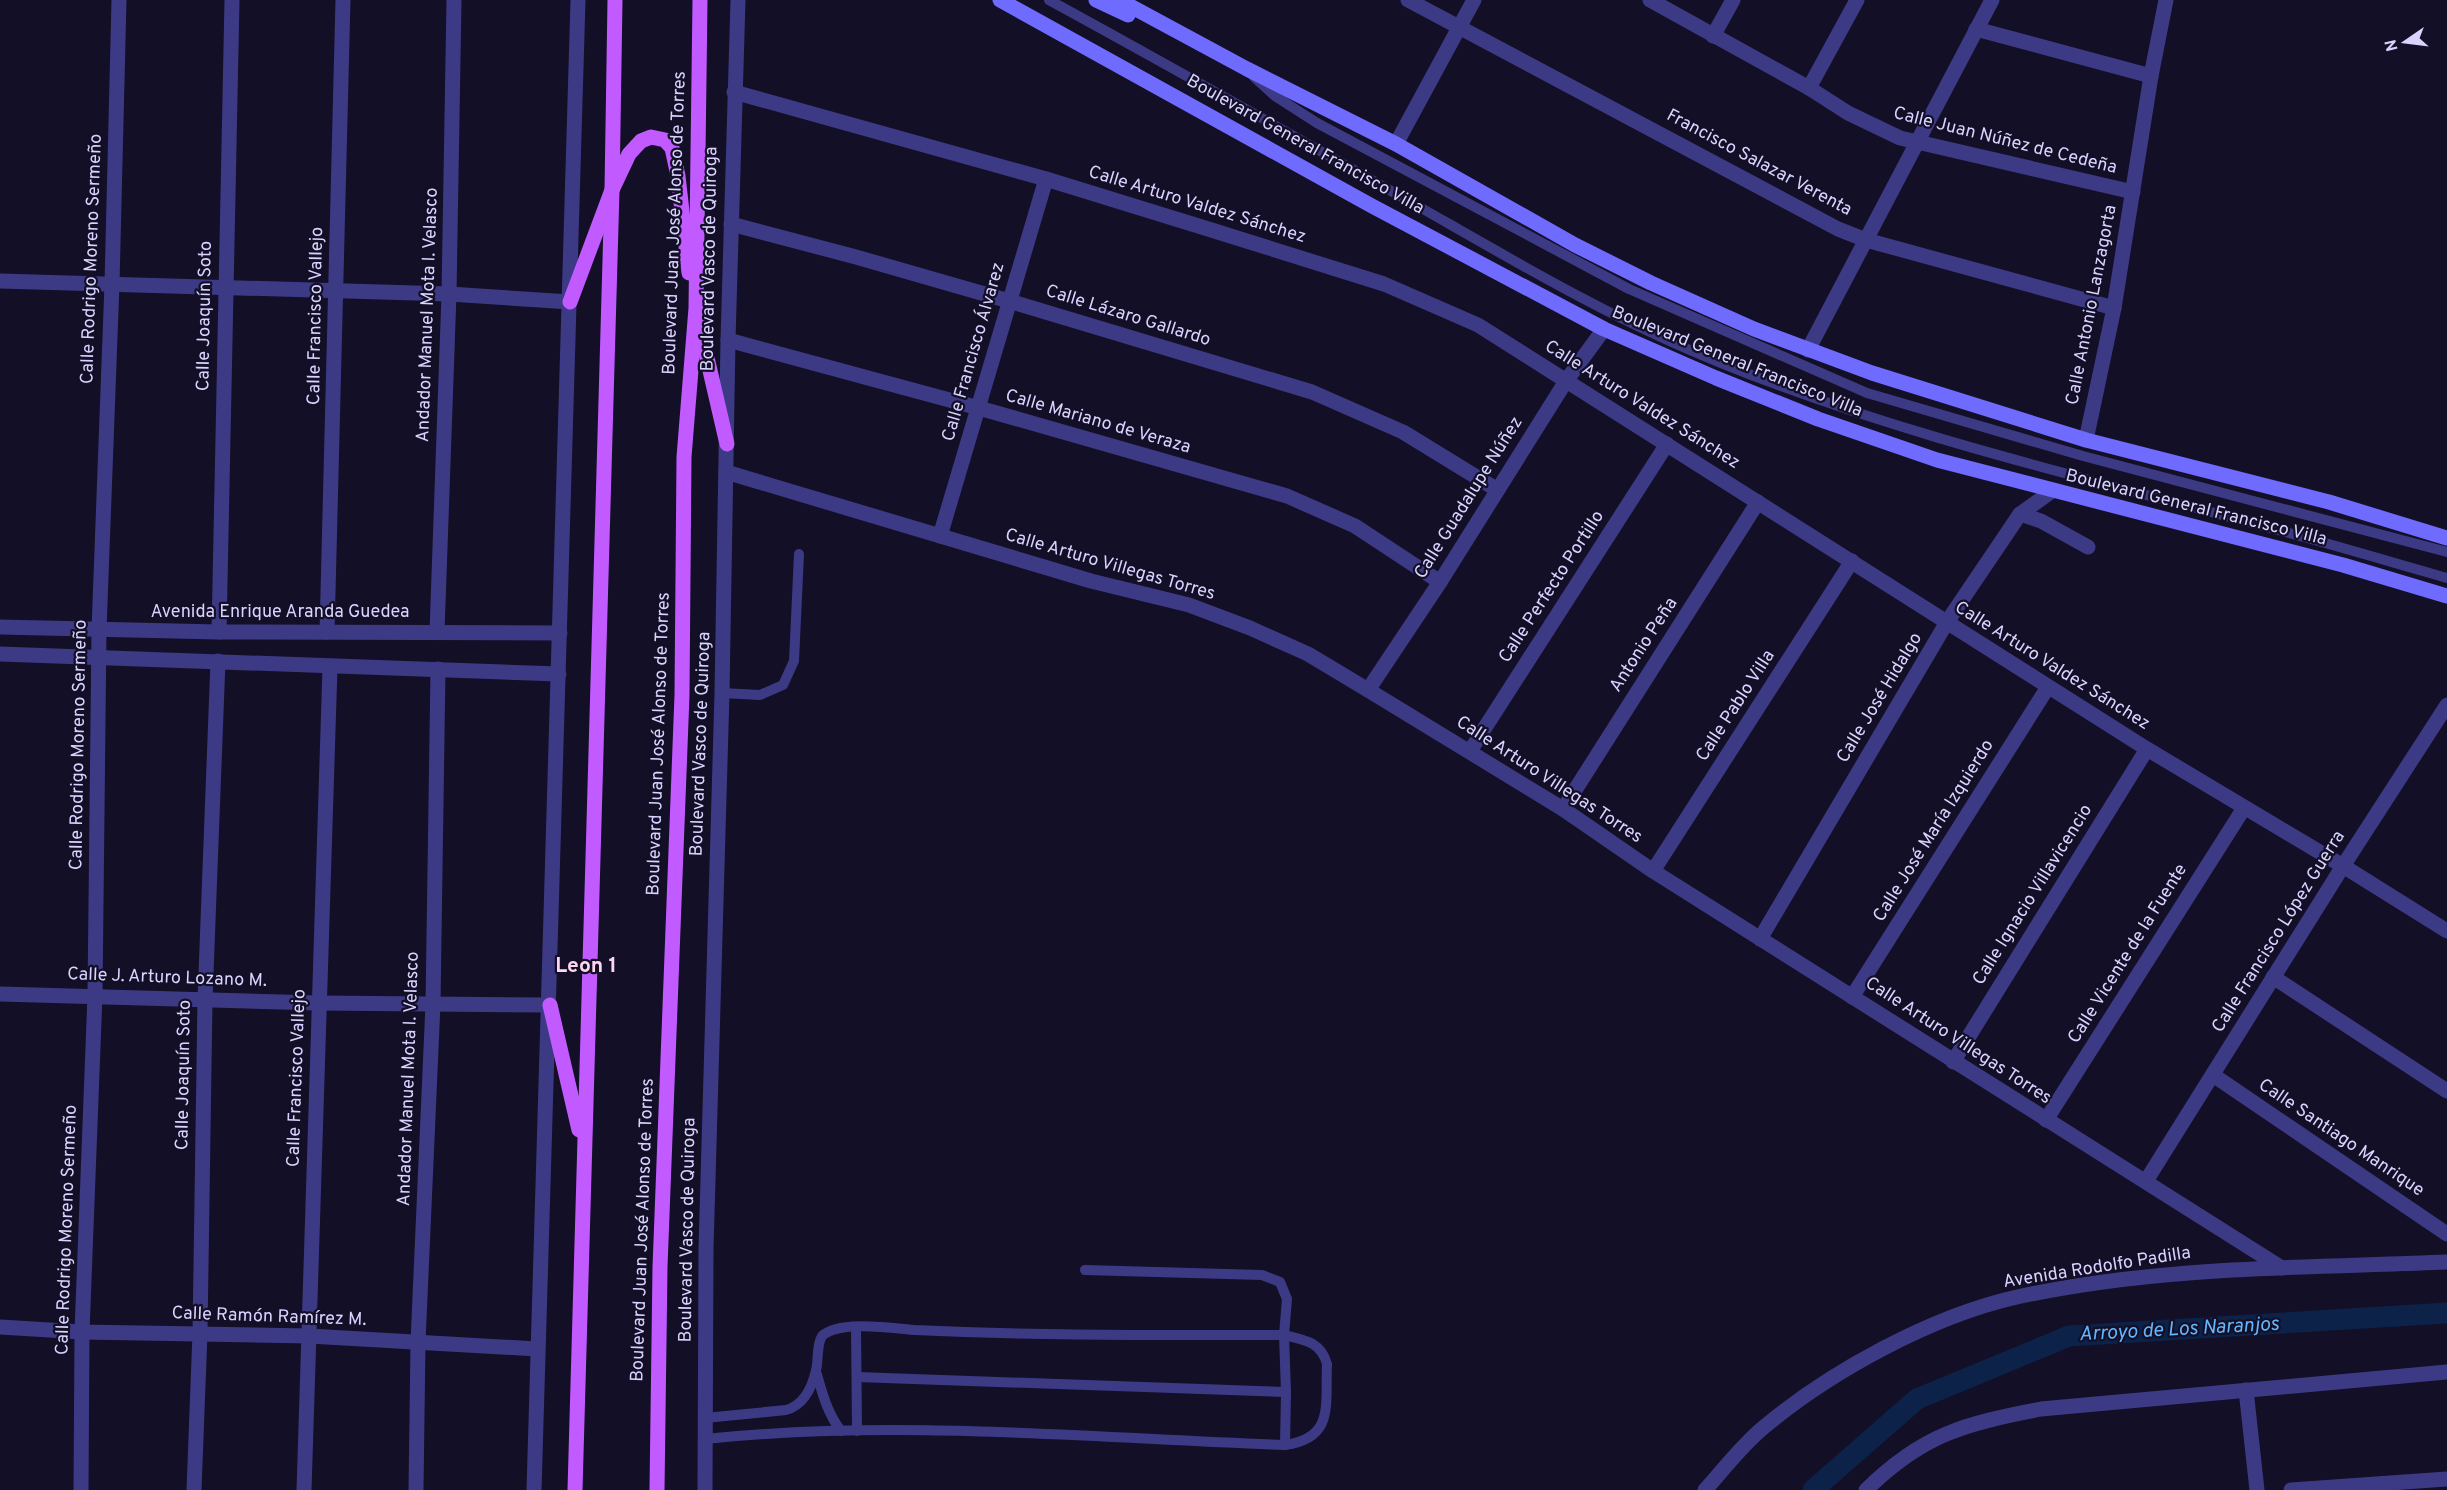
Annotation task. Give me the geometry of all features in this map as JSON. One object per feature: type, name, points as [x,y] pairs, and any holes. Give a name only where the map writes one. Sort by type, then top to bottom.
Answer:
[{"type":"main road","points":[[575,1490],[612,190],[615,0]]},
{"type":"main road","name":"Boulevard Juan José Alonso de Torres","points":[[657,1490],[660,1267],[682,695],[684,457],[696,308],[699,0]]},
{"type":"main road","name":"Boulevard General Francisco Villa","points":[[1000,0],[1372,206],[1604,329],[1716,378],[1818,419],[1937,460],[2343,565],[2447,596]]},
{"type":"main road","points":[[1096,0],[1152,27],[1181,34]]},
{"type":"main road","name":"Boulevard General Francisco Villa","points":[[1119,0],[1247,69],[1396,144],[1594,254],[1723,315],[1808,350],[1928,392],[2086,440],[2329,502],[2447,538]]},
{"type":"main road","points":[[570,302],[612,190],[629,154],[641,141],[658,137],[672,148],[678,176],[686,258],[727,444]]},
{"type":"main road","points":[[550,1005],[585,1153]]},
{"type":"street","name":"Calle Rodrigo Moreno Sermeño","points":[[81,1490],[82,1332],[95,995],[99,630],[112,284],[119,0]]},
{"type":"street","name":"Calle Joaquín Soto","points":[[219,632],[232,0]]},
{"type":"street","name":"Calle Francisco Vallejo","points":[[327,632],[343,0]]},
{"type":"street","name":"Andador Manuel Mota I. Velasco","points":[[437,632],[449,294],[454,0]]},
{"type":"street","points":[[534,1490],[578,0]]},
{"type":"street","name":"Boulevard Vasco de Quiroga","points":[[705,1490],[706,1249],[722,693],[730,224],[738,0]]},
{"type":"street","name":"Francisco Salazar Verenta","points":[[1408,0],[1819,219],[1866,240],[2114,308]]},
{"type":"street","points":[[1396,144],[1474,0]]},
{"type":"street","name":"Calle Juan Núñez de Cedeña","points":[[1650,0],[1809,88],[1848,113],[1900,138],[2133,192]]},
{"type":"street","points":[[1713,36],[1732,0]]},
{"type":"street","points":[[1809,88],[1857,0]]},
{"type":"street","points":[[1808,350],[1992,0]]},
{"type":"street","name":"Calle Antonio Lanzagorta","points":[[2086,440],[2114,308],[2151,76],[2166,0]]},
{"type":"street","points":[[1976,29],[2151,76]]},
{"type":"street","name":"Calle Arturo Valdez Sánchez","points":[[734,92],[1046,179],[1384,284],[1478,325],[2147,749],[2447,931]]},
{"type":"street","name":"Calle Francisco Álvarez","points":[[940,536],[1046,179]]},
{"type":"street","name":"Calle Lázaro Gallardo","points":[[730,224],[1009,301],[1312,392],[1403,432],[1496,489]]},
{"type":"street","points":[[0,281],[449,294],[570,302]]},
{"type":"street","name":"Calle Guadalupe Núñez","points":[[1368,690],[1440,582],[1496,489],[1566,381],[1604,329]]},
{"type":"street","name":"Calle Mariano de Veraza","points":[[728,340],[979,408],[1297,500],[1355,526],[1440,582]]},
{"type":"street","name":"Calle Perfecto Portillo","points":[[1470,751],[1667,444]]},
{"type":"street","name":"Calle Arturo Villegas Torres","points":[[726,472],[1091,580],[1189,605],[1250,628],[1308,654],[1563,809],[1653,871],[2282,1268]]},
{"type":"street","name":"Calle José Hidalgo","points":[[1760,939],[1947,622],[2020,514],[2052,491]]},
{"type":"street","name":"Antonio Peña","points":[[1563,809],[1758,502]]},
{"type":"street","points":[[2020,514],[2041,521],[2088,547]]},
{"type":"street","name":"Calle Pablo Villa","points":[[1653,871],[1852,561]]},
{"type":"street","name":"Avenida Enrique Aranda Guedea","points":[[0,627],[219,632],[560,633]]},
{"type":"street","points":[[0,654],[559,674]]},
{"type":"street","name":"Calle Joaquín Soto","points":[[194,1490],[200,1333],[205,999],[218,661]]},
{"type":"street","name":"Calle Francisco Vallejo","points":[[304,1490],[330,667]]},
{"type":"street","name":"Andador Manuel Mota I. Velasco","points":[[416,1490],[418,1342],[433,1004],[438,669]]},
{"type":"street","name":"Calle José María Izquierdo","points":[[1852,997],[2048,687]]},
{"type":"street","name":"Calle Francisco López Guerra","points":[[2146,1181],[2343,866],[2447,705]]},
{"type":"street","name":"Calle Ignacio Villavicencio","points":[[1953,1062],[2147,749]]},
{"type":"street","name":"Calle Vicente de la Fuente","points":[[2046,1120],[2244,808]]},
{"type":"street","points":[[2274,977],[2447,1091]]},
{"type":"street","name":"Calle J. Arturo Lozano M.","points":[[0,994],[318,1003],[550,1005]]},
{"type":"street","name":"Calle Santiago Manrique","points":[[2213,1075],[2447,1234]]},
{"type":"street","name":"Avenida Rodolfo Padilla","points":[[1705,1490],[1763,1428],[1805,1396],[1907,1337],[1963,1314],[2016,1298],[2124,1280],[2219,1270],[2447,1262]]},
{"type":"street","name":"Calle Ramón Ramírez M.","points":[[0,1327],[82,1332],[309,1336],[537,1348]]},
{"type":"street","points":[[1866,1490],[1891,1465],[1928,1441],[1955,1429],[1996,1418],[2041,1409],[2447,1372]]},
{"type":"street","points":[[2246,1390],[2257,1490]]},
{"type":"street","points":[[2291,1490],[2447,1479]]},
{"type":"lane","points":[[1049,0],[1563,289],[1720,363],[1943,439],[2076,478],[2279,530],[2447,578]]},
{"type":"lane","points":[[1247,69],[1275,96],[1317,123],[1629,289],[1867,393],[2083,456],[2447,552]]},
{"type":"lane","points":[[722,693],[760,695],[783,685],[794,661],[799,554]]},
{"type":"lane","points":[[1085,1270],[1262,1275],[1280,1282],[1287,1299],[1284,1335],[1285,1445]]},
{"type":"lane","points":[[705,1418],[793,1408],[804,1401],[816,1371],[822,1336],[830,1330],[856,1327],[1011,1334],[1284,1335],[1309,1340],[1325,1356],[1327,1364],[1323,1422],[1319,1430],[1300,1443],[1285,1445],[931,1430],[753,1434],[705,1439]]},
{"type":"lane","points":[[856,1327],[857,1431]]},
{"type":"lane","points":[[816,1371],[832,1420],[841,1431]]},
{"type":"lane","points":[[857,1377],[1286,1392]]},
{"type":"waterway","name":"Arroyo de Los Naranjos","points":[[1813,1490],[1917,1399],[2069,1336],[2447,1313]]},
{"type":"district","name":"Leon 1","points":[[586,966]]}]
